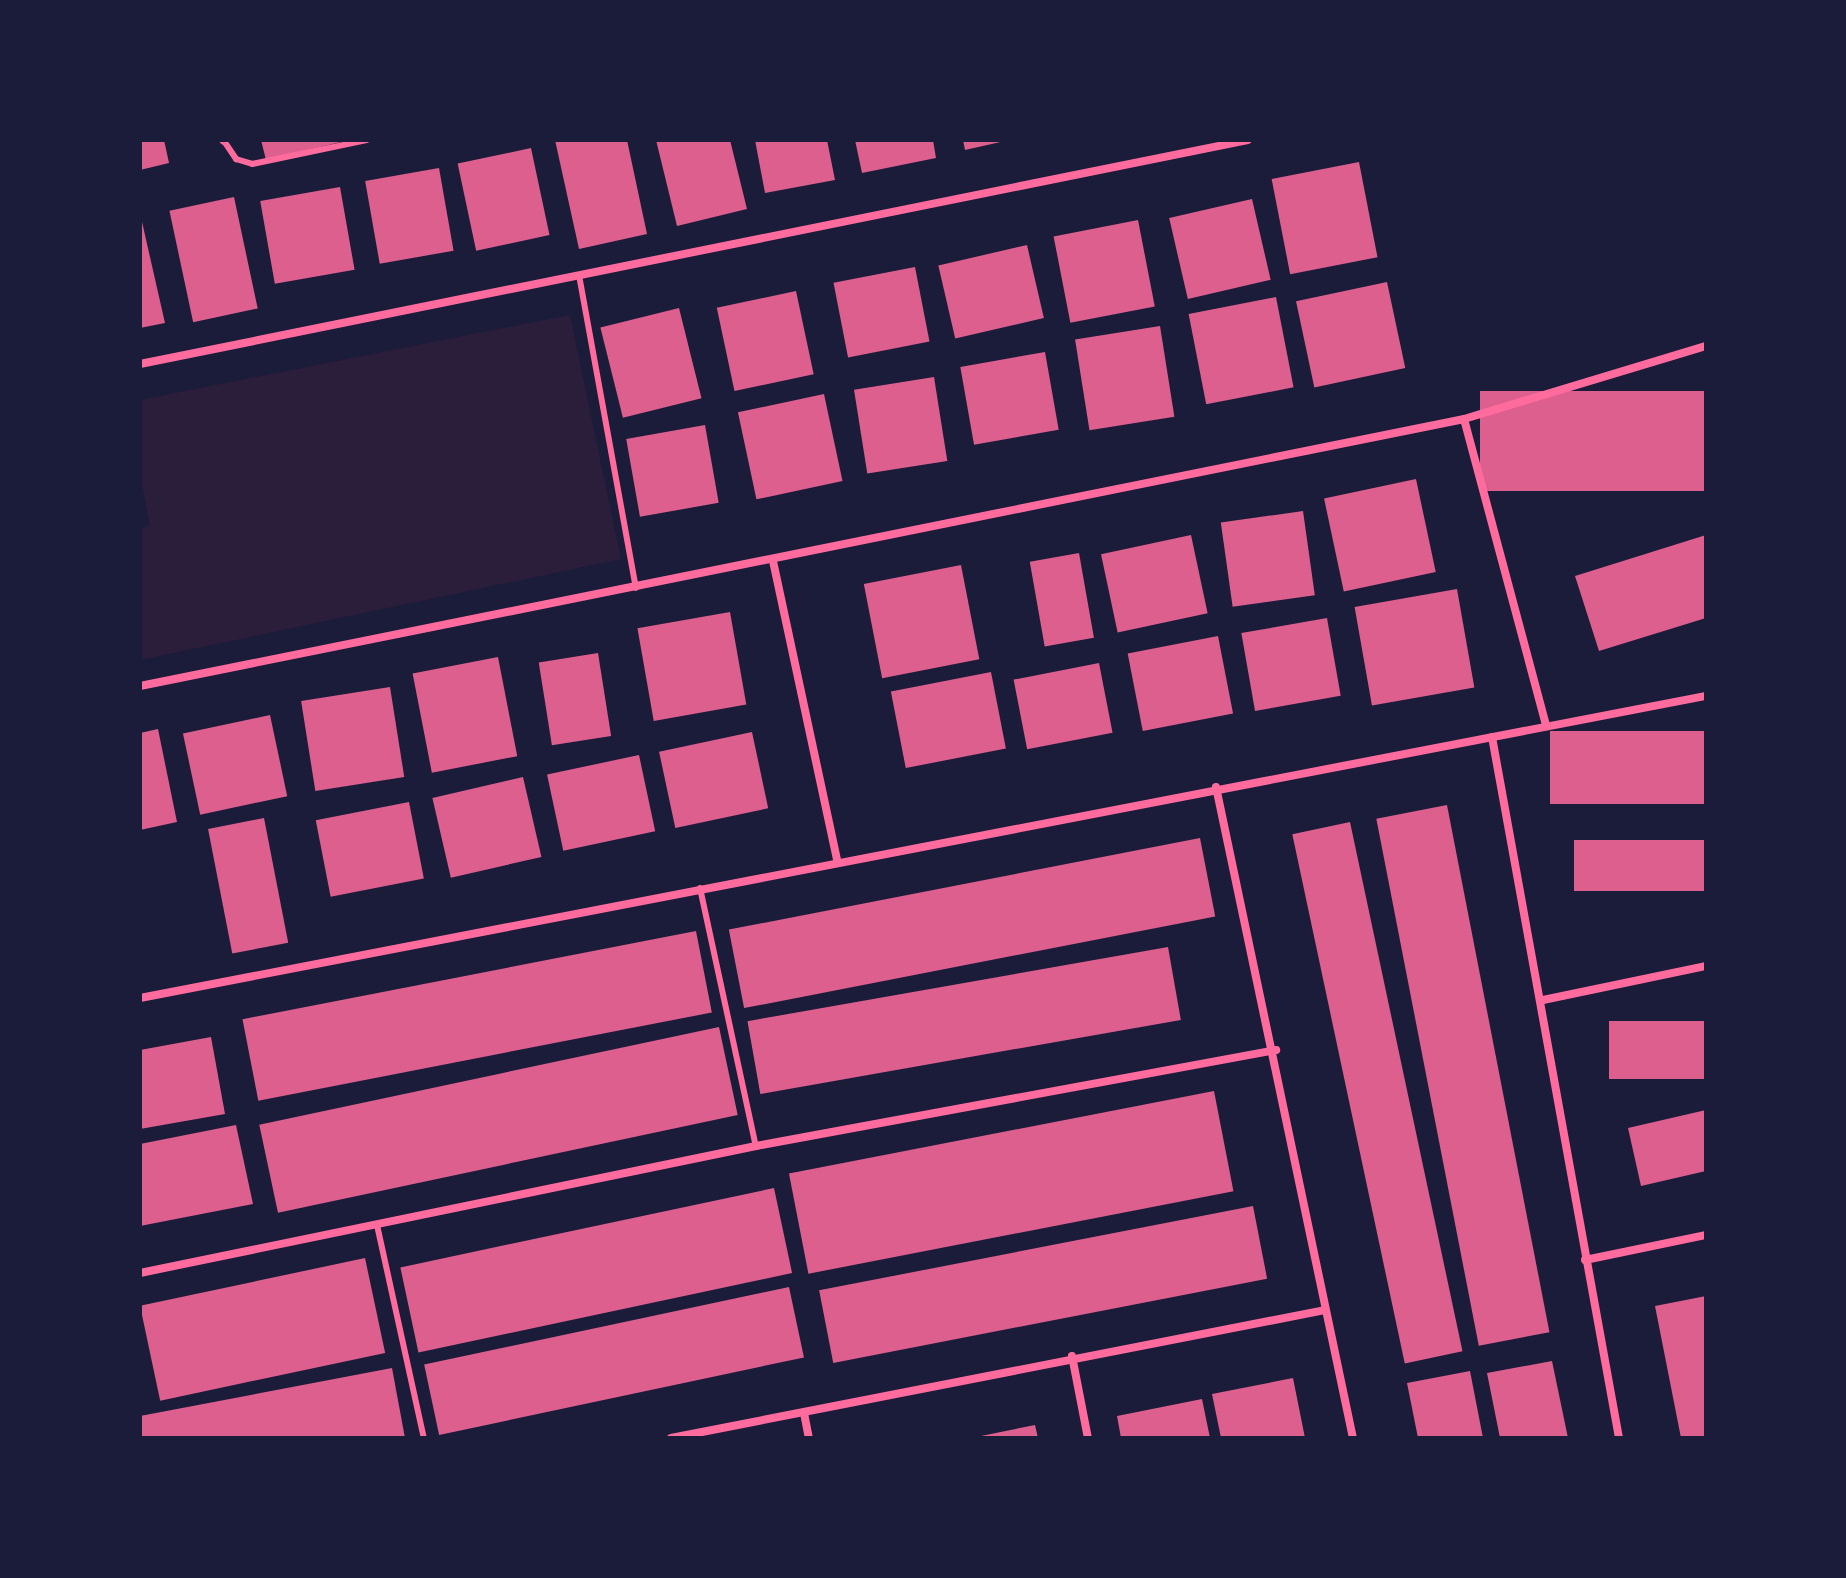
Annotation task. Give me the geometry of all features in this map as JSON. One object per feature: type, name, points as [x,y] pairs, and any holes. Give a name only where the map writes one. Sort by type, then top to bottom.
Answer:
[{"type":"street","points":[[140,364],[1248,140]]},
{"type":"street","points":[[140,686],[773,561],[1464,419],[1706,346]]},
{"type":"street","points":[[1464,419],[1546,726]]},
{"type":"street","points":[[773,561],[837,859]]},
{"type":"street","points":[[140,998],[837,859],[1706,696]]},
{"type":"street","points":[[1492,737],[1543,1000],[1585,1260],[1619,1438]]},
{"type":"street","points":[[1216,787],[1276,1050],[1325,1310],[1353,1438]]},
{"type":"street","points":[[1543,1000],[1706,966]]},
{"type":"street","points":[[140,1273],[756,1146],[1276,1050]]},
{"type":"street","points":[[1585,1260],[1706,1235]]},
{"type":"street","points":[[671,1438],[1072,1356],[1325,1310]]},
{"type":"street","points":[[1072,1356],[1088,1438]]},
{"type":"street","points":[[804,1413],[809,1438]]},
{"type":"lane","points":[[224,140],[236,159],[252,164],[367,140]]},
{"type":"lane","points":[[579,275],[636,588]]},
{"type":"lane","points":[[700,887],[756,1146]]},
{"type":"lane","points":[[377,1225],[424,1438]]},
{"type":"shaded area","points":[[570,315],[621,559],[140,660],[140,528],[150,526],[140,475],[140,400]]},
{"type":"building","points":[[140,140],[164,140],[169,163],[140,170]]},
{"type":"building","points":[[261,140],[345,140],[345,141],[266,160]]},
{"type":"building","points":[[555,140],[627,140],[647,234],[579,249]]},
{"type":"building","points":[[656,140],[730,140],[747,209],[677,226]]},
{"type":"building","points":[[755,140],[827,140],[835,180],[765,193]]},
{"type":"building","points":[[855,140],[933,140],[936,158],[862,173]]},
{"type":"building","points":[[963,140],[1004,140],[1005,141],[965,150]]},
{"type":"building","points":[[531,148],[550,235],[476,251],[458,164]]},
{"type":"building","points":[[1359,162],[1378,257],[1290,274],[1272,179]]},
{"type":"building","points":[[439,168],[454,251],[380,264],[365,181]]},
{"type":"building","points":[[340,187],[355,270],[275,284],[260,201]]},
{"type":"building","points":[[234,197],[258,309],[193,322],[169,211]]},
{"type":"building","points":[[1252,199],[1271,280],[1188,299],[1169,218]]},
{"type":"building","points":[[140,213],[165,323],[140,328]]},
{"type":"building","points":[[1138,220],[1155,306],[1070,323],[1054,236]]},
{"type":"building","points":[[1027,245],[1044,318],[955,339],[938,265]]},
{"type":"building","points":[[915,267],[930,342],[848,357],[834,283]]},
{"type":"building","points":[[1387,282],[1405,368],[1314,387],[1296,301]]},
{"type":"building","points":[[796,291],[814,374],[734,391],[717,308]]},
{"type":"building","points":[[1276,297],[1294,387],[1206,404],[1189,314]]},
{"type":"building","points":[[679,308],[701,398],[623,418],[600,328]]},
{"type":"building","points":[[1160,326],[1174,417],[1089,430],[1075,339]]},
{"type":"building","points":[[1045,352],[1059,430],[974,445],[960,367]]},
{"type":"building","points":[[934,377],[947,461],[867,474],[854,390]]},
{"type":"building","points":[[1480,391],[1706,391],[1706,491],[1480,491]]},
{"type":"building","points":[[824,394],[843,481],[756,499],[738,412]]},
{"type":"building","points":[[705,425],[719,503],[640,517],[626,439]]},
{"type":"building","points":[[1416,479],[1436,572],[1344,591],[1324,499]]},
{"type":"building","points":[[1303,511],[1315,595],[1233,607],[1221,523]]},
{"type":"building","points":[[1191,535],[1208,613],[1118,632],[1101,554]]},
{"type":"building","points":[[1706,535],[1706,618],[1599,651],[1575,576]]},
{"type":"building","points":[[1079,553],[1094,638],[1045,646],[1030,562]]},
{"type":"building","points":[[961,565],[979,659],[882,678],[864,584]]},
{"type":"building","points":[[1457,589],[1474,687],[1372,706],[1355,607]]},
{"type":"building","points":[[730,612],[746,705],[654,721],[637,628]]},
{"type":"building","points":[[1327,618],[1341,696],[1255,711],[1241,633]]},
{"type":"building","points":[[1218,636],[1233,714],[1143,731],[1128,654]]},
{"type":"building","points":[[598,653],[611,736],[552,745],[539,662]]},
{"type":"building","points":[[498,657],[517,756],[432,773],[413,674]]},
{"type":"building","points":[[1099,663],[1113,733],[1027,749],[1014,680]]},
{"type":"building","points":[[991,672],[1006,749],[906,768],[891,691]]},
{"type":"building","points":[[390,687],[404,777],[315,791],[301,701]]},
{"type":"building","points":[[270,715],[287,796],[200,815],[183,734]]},
{"type":"building","points":[[158,729],[177,822],[140,830],[140,733]]},
{"type":"building","points":[[1550,731],[1706,731],[1706,804],[1550,804]]},
{"type":"building","points":[[752,732],[768,808],[675,828],[659,752]]},
{"type":"building","points":[[639,755],[655,831],[563,851],[547,775]]},
{"type":"building","points":[[523,777],[541,857],[451,878],[432,798]]},
{"type":"building","points":[[409,802],[424,879],[331,897],[316,820]]},
{"type":"building","points":[[1447,805],[1549,1332],[1479,1346],[1376,819]]},
{"type":"building","points":[[264,818],[288,943],[232,954],[208,829]]},
{"type":"building","points":[[1350,822],[1462,1351],[1405,1363],[1292,834]]},
{"type":"building","points":[[1200,838],[1215,917],[744,1008],[729,930]]},
{"type":"building","points":[[1574,840],[1706,840],[1706,891],[1574,891]]},
{"type":"building","points":[[696,931],[712,1012],[258,1101],[242,1019]]},
{"type":"building","points":[[1168,947],[1181,1020],[760,1094],[747,1021]]},
{"type":"building","points":[[1609,1021],[1706,1021],[1706,1079],[1609,1079]]},
{"type":"building","points":[[719,1027],[738,1115],[278,1213],[259,1125]]},
{"type":"building","points":[[211,1037],[225,1114],[140,1129],[140,1050]]},
{"type":"building","points":[[1214,1091],[1233,1191],[808,1274],[789,1174]]},
{"type":"building","points":[[1706,1110],[1706,1171],[1641,1186],[1628,1128]]},
{"type":"building","points":[[236,1125],[253,1204],[140,1226],[140,1144]]},
{"type":"building","points":[[774,1188],[792,1273],[418,1353],[400,1267]]},
{"type":"building","points":[[1253,1206],[1267,1279],[833,1363],[819,1290]]},
{"type":"building","points":[[365,1258],[385,1353],[160,1401],[140,1306]]},
{"type":"building","points":[[789,1287],[804,1357],[439,1435],[424,1365]]},
{"type":"building","points":[[1706,1296],[1706,1438],[1681,1438],[1655,1306]]},
{"type":"building","points":[[1552,1361],[1568,1438],[1500,1438],[1487,1373]]},
{"type":"building","points":[[392,1368],[405,1438],[140,1438],[140,1416]]},
{"type":"building","points":[[1470,1371],[1483,1438],[1418,1438],[1407,1383]]},
{"type":"building","points":[[1293,1378],[1305,1438],[1221,1438],[1212,1394]]},
{"type":"building","points":[[1202,1399],[1210,1438],[1121,1438],[1117,1416]]},
{"type":"building","points":[[1035,1425],[1038,1438],[976,1437]]}]
